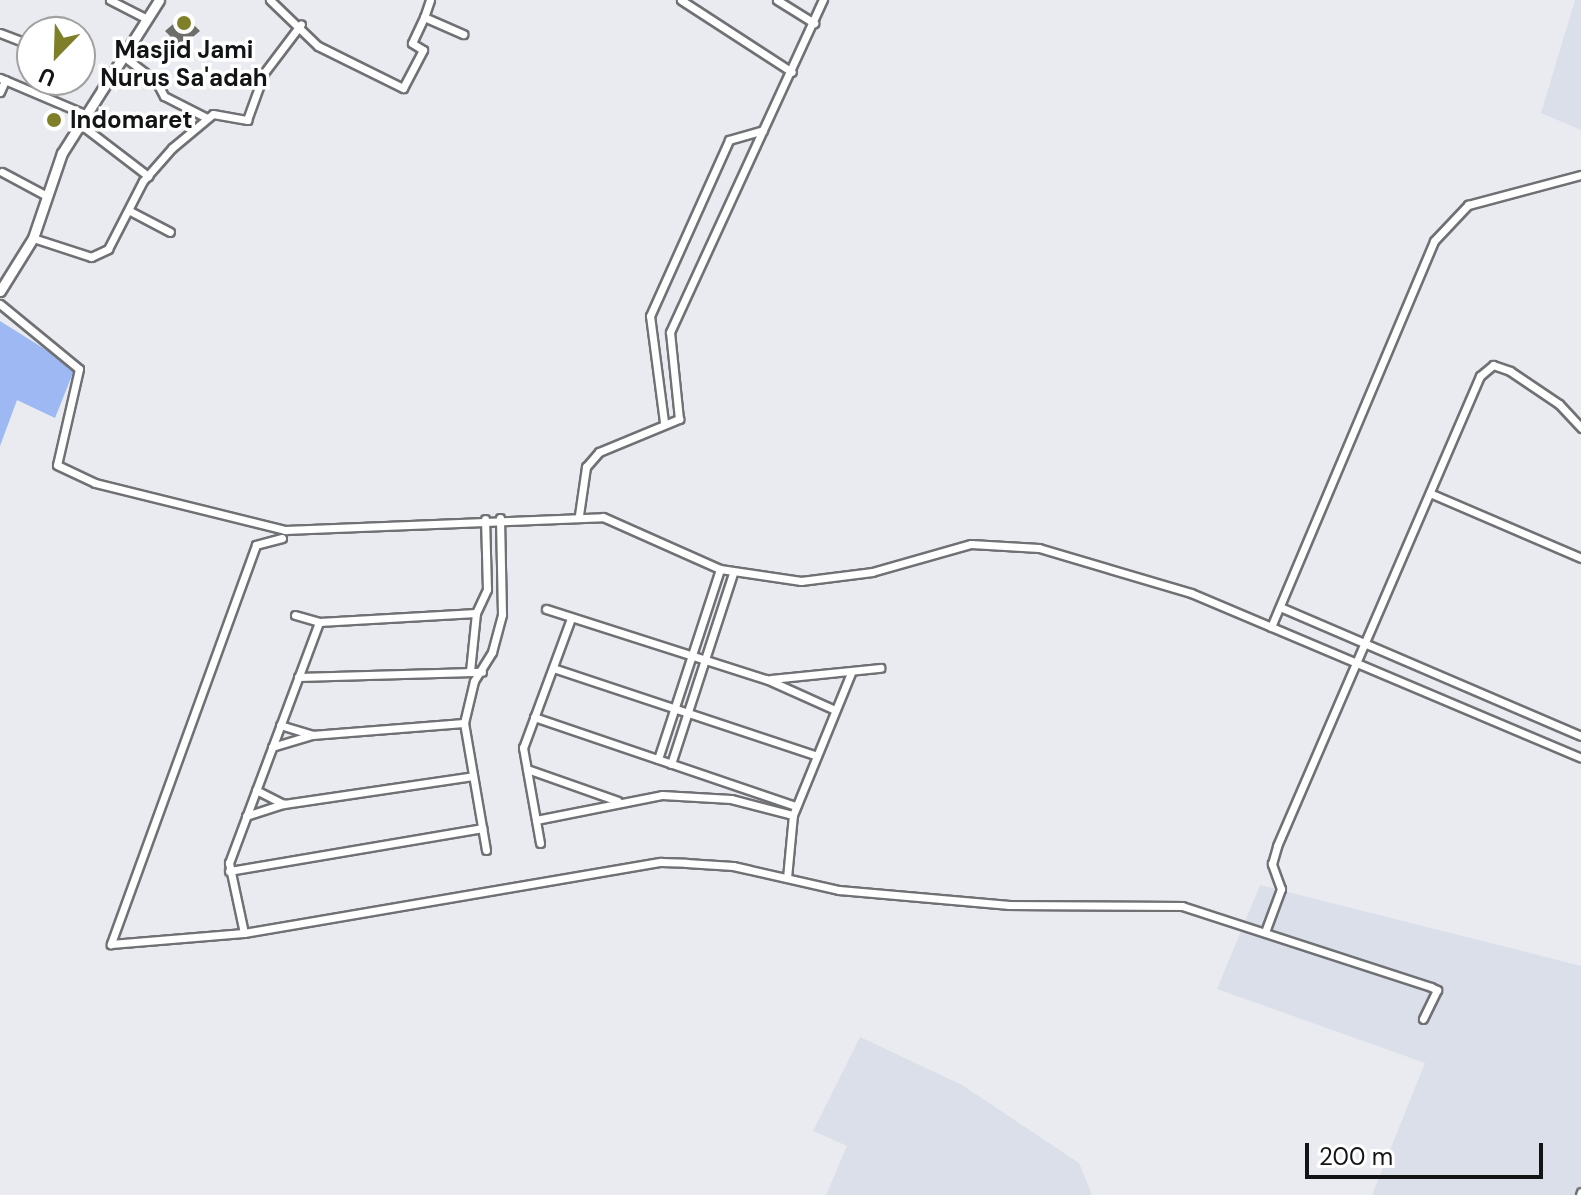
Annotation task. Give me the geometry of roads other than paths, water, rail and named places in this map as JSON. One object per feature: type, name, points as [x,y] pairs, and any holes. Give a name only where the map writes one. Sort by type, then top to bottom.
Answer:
[{"type":"street","points":[[110,0],[147,19]]},
{"type":"street","points":[[1,287],[33,238],[45,195],[82,119],[159,0]]},
{"type":"street","points":[[270,0],[279,2],[318,46],[404,88],[423,50],[412,43],[430,0]]},
{"type":"street","points":[[681,0],[792,72]]},
{"type":"street","points":[[777,0],[814,23]]},
{"type":"street","points":[[579,515],[586,467],[599,452],[664,422],[679,419],[670,332],[823,0]]},
{"type":"street","points":[[424,17],[463,34]]},
{"type":"street","points":[[123,56],[156,81],[164,96],[209,116],[247,120],[264,73],[301,24]]},
{"type":"street","points":[[0,44],[2,34]]},
{"type":"street","points":[[0,92],[3,79]]},
{"type":"street","points":[[44,96],[82,119],[148,176]]},
{"type":"street","points":[[33,238],[96,257],[108,249],[148,176],[209,116]]},
{"type":"street","points":[[664,422],[650,316],[729,140],[763,130]]},
{"type":"street","points":[[2,172],[45,195]]},
{"type":"street","points":[[1273,627],[1441,232],[1468,205],[1581,175]]},
{"type":"street","points":[[130,211],[170,232]]},
{"type":"street","points":[[0,304],[79,369],[56,457],[64,472],[285,530],[579,515],[630,525],[733,573],[841,579],[935,551],[1003,543],[1191,593],[1581,758]]},
{"type":"street","points":[[653,334],[670,332]]},
{"type":"street","points":[[1265,932],[1281,889],[1272,864],[1277,846],[1432,494],[1473,389],[1493,365],[1559,404],[1581,428]]},
{"type":"street","points":[[1432,494],[1581,558]]},
{"type":"street","points":[[486,850],[464,723],[474,681],[482,672],[497,637],[503,589],[500,518]]},
{"type":"street","points":[[474,681],[470,669],[476,613],[487,589],[485,519]]},
{"type":"street","points":[[282,538],[256,545],[115,924],[119,946],[244,933],[661,862],[733,866],[839,890],[1009,905],[1182,906],[1437,990],[1423,1019]]},
{"type":"street","points":[[658,759],[720,569]]},
{"type":"street","points":[[671,764],[733,573]]},
{"type":"street","points":[[487,589],[503,589]]},
{"type":"street","points":[[1281,608],[1581,736]]},
{"type":"street","points":[[546,609],[704,664],[766,679],[835,710]]},
{"type":"street","points":[[295,615],[319,622],[476,613]]},
{"type":"street","points":[[540,843],[523,748],[571,618]]},
{"type":"street","points":[[244,933],[229,871],[246,816],[319,622]]},
{"type":"street","points":[[553,668],[817,756]]},
{"type":"street","points":[[766,679],[880,668]]},
{"type":"street","points":[[298,677],[470,669],[482,672]]},
{"type":"street","points":[[787,878],[794,810],[851,673]]},
{"type":"street","points":[[534,717],[794,810]]},
{"type":"street","points":[[272,747],[312,735],[464,723]]},
{"type":"street","points":[[280,725],[312,735]]},
{"type":"street","points":[[527,769],[620,802]]},
{"type":"street","points":[[246,816],[284,804],[473,776]]},
{"type":"street","points":[[256,790],[284,804]]},
{"type":"street","points":[[536,820],[620,802],[697,796],[794,810]]},
{"type":"street","points":[[229,871],[482,828]]},
{"type":"place","name":"Masjid Jami Nurus Sa'adah","points":[[184,23]]},
{"type":"place","name":"Indomaret","points":[[54,120]]}]
